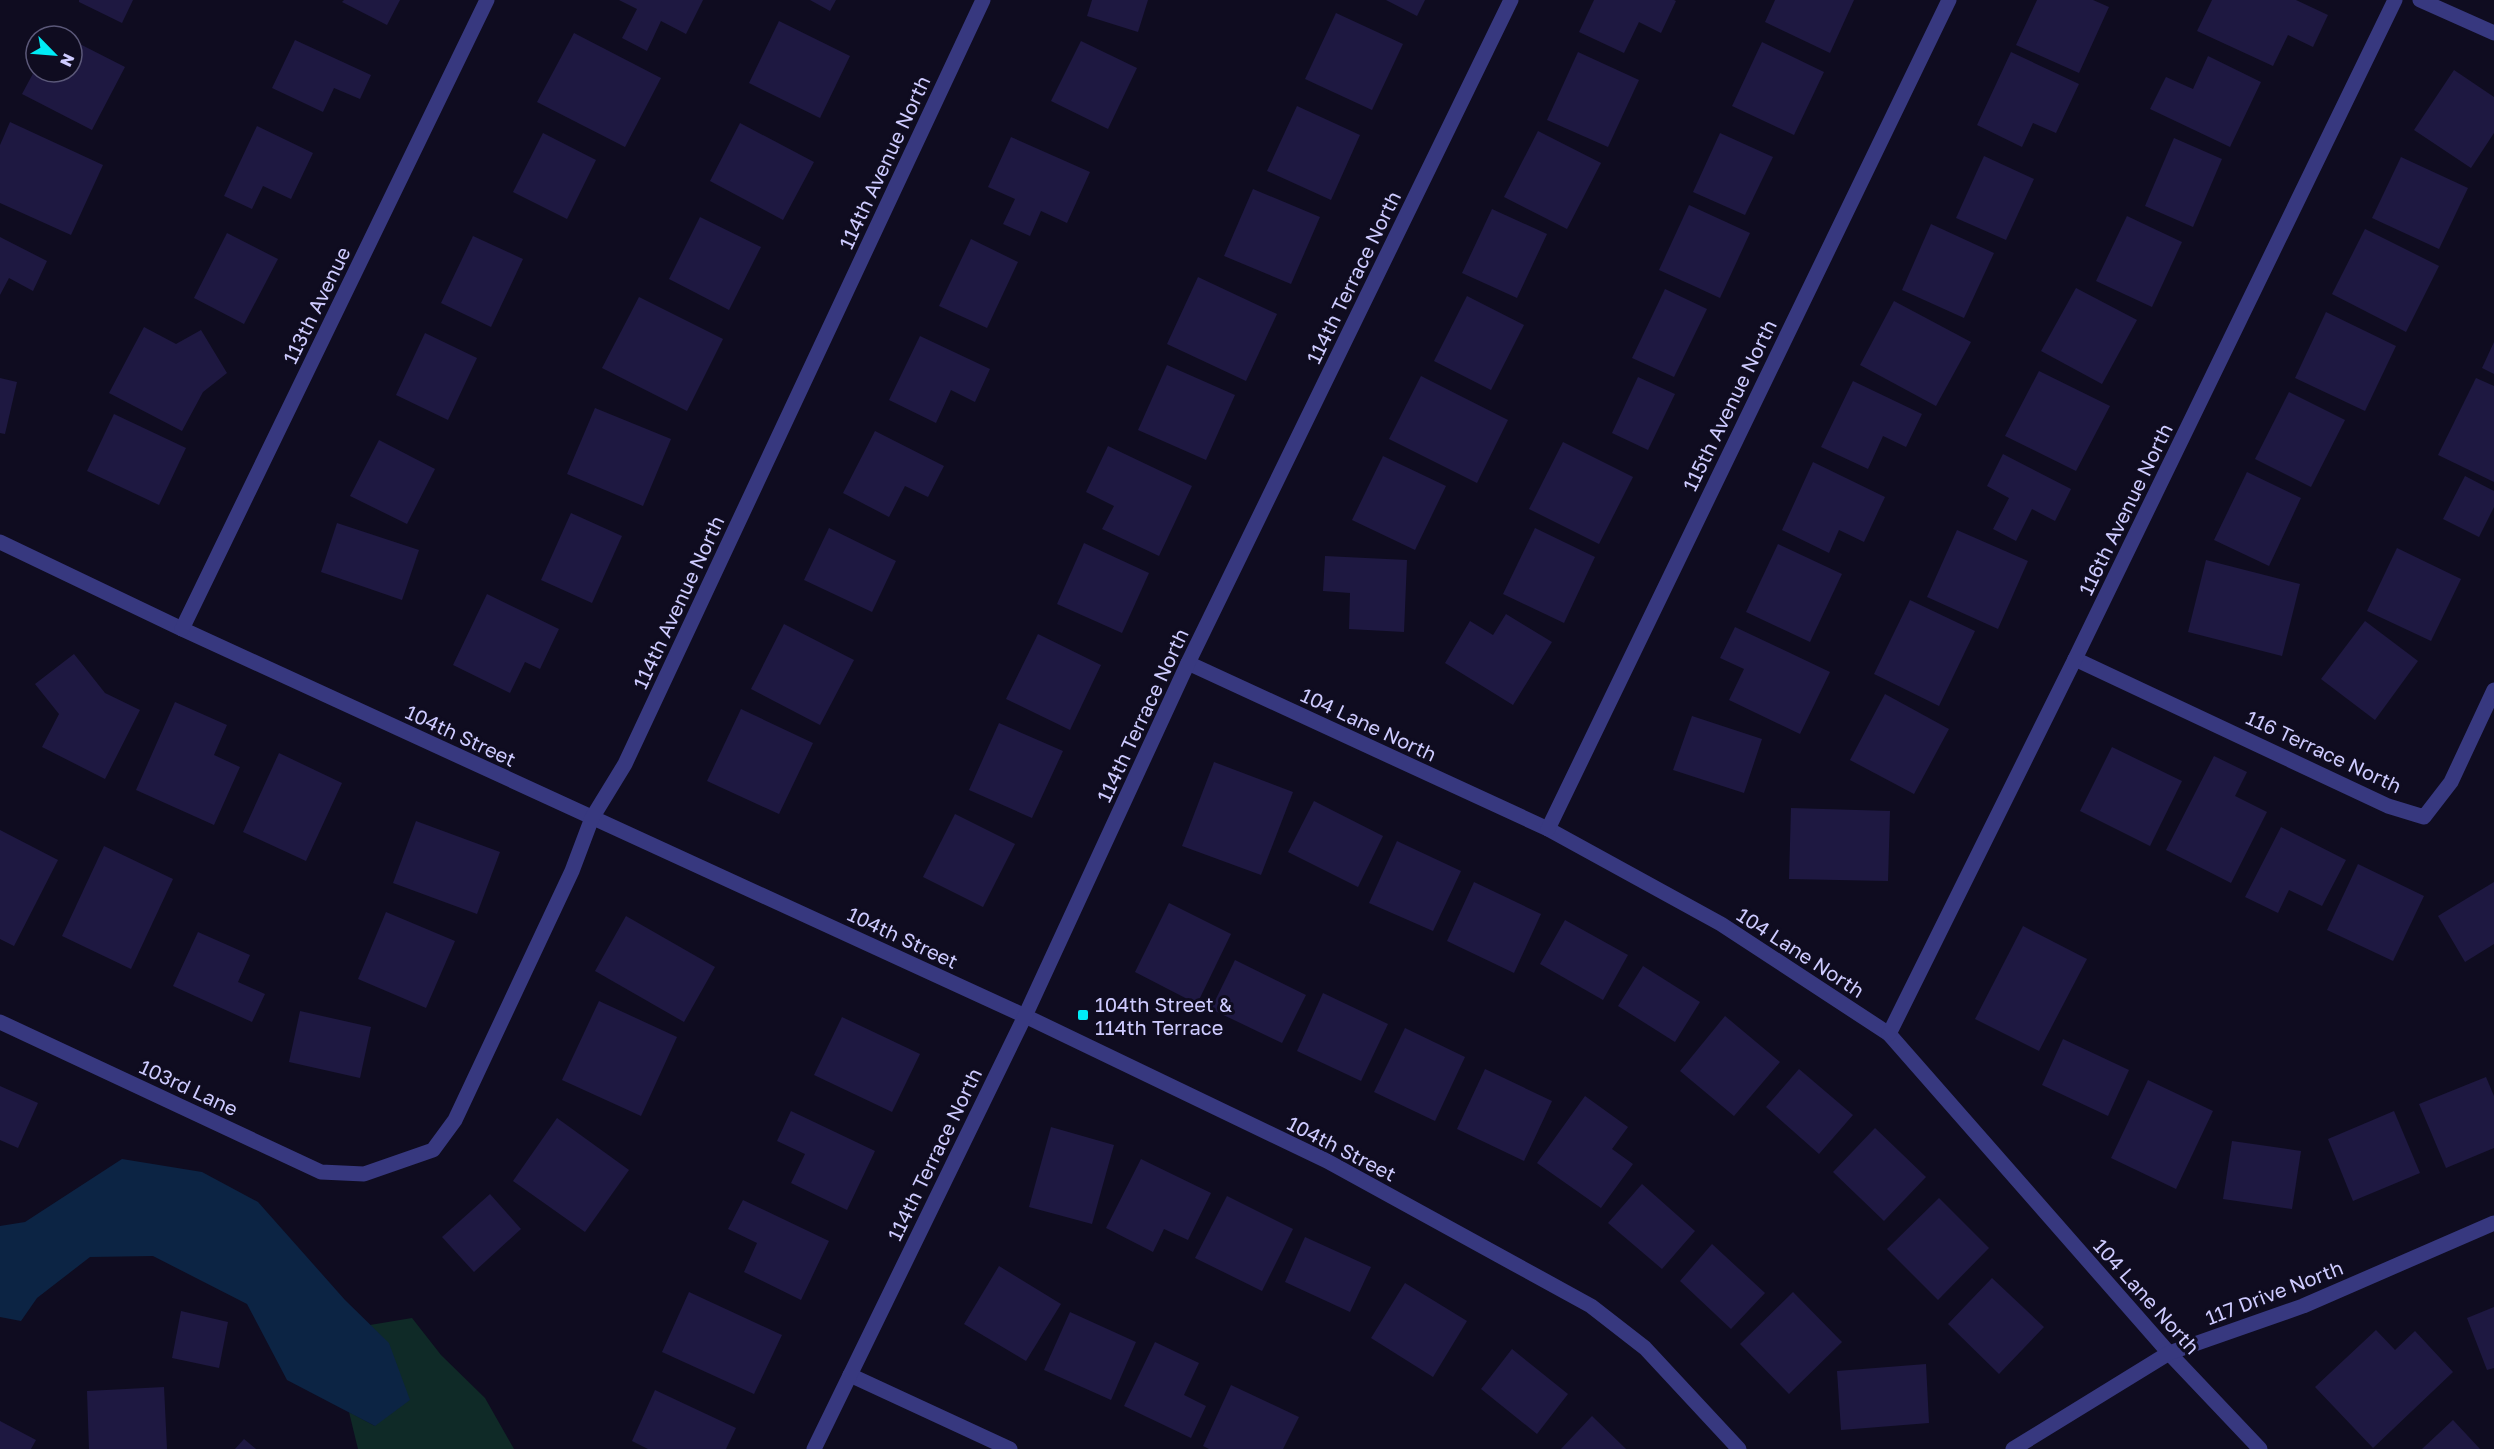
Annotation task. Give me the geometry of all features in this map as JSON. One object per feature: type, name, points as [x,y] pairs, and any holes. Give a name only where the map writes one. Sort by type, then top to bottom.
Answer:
[{"type":"street","name":"113th Avenue","points":[[182,629],[487,0]]},
{"type":"street","name":"114th Avenue North","points":[[364,1173],[433,1150],[455,1120],[572,870],[592,818],[625,764],[983,0]]},
{"type":"street","name":"114th Terrace North","points":[[814,1449],[1025,1016],[1188,663],[1511,0]]},
{"type":"street","name":"115th Avenue North","points":[[1548,829],[1949,0]]},
{"type":"street","name":"116th Avenue North","points":[[1889,1034],[2075,659],[2395,0]]},
{"type":"street","points":[[2420,0],[2494,33]]},
{"type":"street","name":"104th Street","points":[[0,542],[182,629],[1025,1016],[1327,1161],[1591,1306],[1645,1348],[1739,1449]]},
{"type":"street","name":"116 Terrace North","points":[[2075,659],[2388,806],[2424,817],[2451,782],[2494,690]]},
{"type":"street","name":"104 Lane North","points":[[1188,663],[1548,829],[1721,924],[1889,1034],[2169,1353],[2260,1449]]},
{"type":"street","name":"103rd Lane","points":[[0,1022],[321,1172],[364,1173]]},
{"type":"street","name":"117 Drive North","points":[[2013,1449],[2169,1353],[2303,1306],[2494,1223]]},
{"type":"street","points":[[850,1375],[1010,1449]]},
{"type":"green space","points":[[412,1318],[441,1355],[485,1398],[514,1449],[358,1449],[349,1412],[375,1426],[389,1344],[370,1325]]},
{"type":"water","points":[[122,1159],[202,1172],[258,1202],[345,1300],[389,1343],[410,1400],[375,1426],[287,1380],[247,1304],[153,1256],[90,1257],[37,1298],[21,1321],[0,1317],[0,1226],[25,1222]]},
{"type":"building","points":[[79,0],[133,0],[122,23]]},
{"type":"building","points":[[344,0],[400,0],[387,25],[342,2]]},
{"type":"building","points":[[619,0],[703,0],[686,34],[661,21],[647,51],[622,38],[637,9]]},
{"type":"building","points":[[810,0],[836,0],[830,11]]},
{"type":"building","points":[[1092,0],[1148,0],[1138,32],[1087,16]]},
{"type":"building","points":[[1386,0],[1425,0],[1417,16]]},
{"type":"building","points":[[1594,0],[1676,1],[1661,33],[1639,22],[1624,53],[1579,32]]},
{"type":"building","points":[[1775,0],[1854,0],[1830,53],[1765,22]]},
{"type":"building","points":[[2037,0],[2093,0],[2109,7],[2079,73],[2016,45]]},
{"type":"building","points":[[2212,0],[2296,0],[2328,15],[2313,47],[2288,35],[2273,66],[2197,31]]},
{"type":"building","points":[[1336,13],[1403,44],[1372,110],[1305,79]]},
{"type":"building","points":[[779,21],[850,56],[820,118],[749,83]]},
{"type":"building","points":[[574,33],[661,78],[625,147],[537,102]]},
{"type":"building","points":[[295,40],[371,75],[360,99],[334,88],[323,112],[272,88]]},
{"type":"building","points":[[1081,41],[1137,68],[1108,129],[1051,101]]},
{"type":"building","points":[[1762,42],[1824,72],[1794,135],[1732,106]]},
{"type":"building","points":[[84,46],[125,67],[92,130],[22,94],[27,84],[84,84]]},
{"type":"building","points":[[1578,52],[1639,80],[1608,147],[1547,120]]},
{"type":"building","points":[[2011,52],[2079,84],[2056,133],[2033,123],[2022,147],[1977,125]]},
{"type":"building","points":[[2208,56],[2261,82],[2230,147],[2150,109],[2166,77],[2193,89]]},
{"type":"building","points":[[2454,70],[2494,97],[2494,133],[2471,168],[2414,130]]},
{"type":"building","points":[[1297,106],[1360,135],[1331,200],[1267,171]]},
{"type":"building","points":[[10,122],[103,165],[71,235],[0,203],[0,145]]},
{"type":"building","points":[[740,123],[814,162],[783,220],[710,181]]},
{"type":"building","points":[[257,126],[313,153],[291,199],[263,186],[252,209],[224,196]]},
{"type":"building","points":[[1538,131],[1601,163],[1567,229],[1504,197]]},
{"type":"building","points":[[543,133],[596,160],[567,219],[513,192]]},
{"type":"building","points":[[1720,133],[1773,157],[1745,215],[1693,192]]},
{"type":"building","points":[[1011,137],[1090,172],[1067,223],[1041,211],[1030,236],[1003,224],[1015,199],[988,187]]},
{"type":"building","points":[[2174,138],[2222,159],[2193,227],[2145,206]]},
{"type":"building","points":[[1984,156],[2034,179],[2006,240],[1956,218]]},
{"type":"building","points":[[2401,157],[2468,188],[2439,249],[2372,218]]},
{"type":"building","points":[[1253,189],[1320,217],[1291,284],[1224,256]]},
{"type":"building","points":[[1689,205],[1750,233],[1720,298],[1659,270]]},
{"type":"building","points":[[1492,209],[1547,234],[1517,298],[1462,273]]},
{"type":"building","points":[[2127,216],[2182,242],[2152,307],[2096,281]]},
{"type":"building","points":[[700,217],[761,247],[729,310],[669,279]]},
{"type":"building","points":[[1931,224],[1994,253],[1964,318],[1902,290]]},
{"type":"building","points":[[2365,229],[2439,266],[2406,332],[2332,294]]},
{"type":"building","points":[[227,233],[278,259],[244,324],[194,298]]},
{"type":"building","points":[[473,236],[523,259],[491,327],[441,303]]},
{"type":"building","points":[[0,237],[47,261],[33,291],[9,278],[0,295]]},
{"type":"building","points":[[971,239],[1018,262],[987,328],[939,306]]},
{"type":"building","points":[[1198,277],[1277,314],[1246,381],[1167,344]]},
{"type":"building","points":[[2076,288],[2137,320],[2102,384],[2041,351]]},
{"type":"building","points":[[1665,289],[1707,309],[1674,377],[1632,358]]},
{"type":"building","points":[[1467,296],[1524,325],[1491,390],[1434,361]]},
{"type":"building","points":[[639,297],[723,339],[687,411],[602,368]]},
{"type":"building","points":[[1894,301],[1971,342],[1936,406],[1860,365]]},
{"type":"building","points":[[2326,312],[2396,346],[2365,411],[2295,378]]},
{"type":"building","points":[[144,327],[176,344],[201,330],[227,373],[203,392],[182,431],[109,393]]},
{"type":"building","points":[[425,333],[477,358],[448,420],[396,395]]},
{"type":"building","points":[[920,336],[990,369],[975,402],[951,390],[936,423],[889,400]]},
{"type":"building","points":[[2494,342],[2494,374],[2482,368]]},
{"type":"building","points":[[1167,365],[1235,395],[1206,460],[1138,430]]},
{"type":"building","points":[[2039,371],[2110,406],[2076,471],[2005,436]]},
{"type":"building","points":[[1421,376],[1508,420],[1477,483],[1389,439]]},
{"type":"building","points":[[1638,377],[1675,394],[1648,450],[1612,433]]},
{"type":"building","points":[[0,378],[17,382],[5,434],[0,433]]},
{"type":"building","points":[[2476,378],[2494,386],[2494,482],[2438,455]]},
{"type":"building","points":[[1853,381],[1922,414],[1906,447],[1883,436],[1868,469],[1821,447]]},
{"type":"building","points":[[2289,392],[2345,420],[2311,487],[2255,459]]},
{"type":"building","points":[[595,408],[671,439],[643,506],[567,474]]},
{"type":"building","points":[[114,414],[186,448],[159,505],[87,471]]},
{"type":"building","points":[[875,431],[944,466],[928,497],[905,486],[889,517],[843,493]]},
{"type":"building","points":[[379,440],[435,469],[407,524],[350,496]]},
{"type":"building","points":[[1563,442],[1633,477],[1599,544],[1529,509]]},
{"type":"building","points":[[1108,446],[1192,486],[1159,556],[1102,529],[1114,506],[1086,492]]},
{"type":"building","points":[[2003,454],[2071,489],[2055,521],[2032,509],[2016,541],[1993,529],[2009,498],[1987,486]]},
{"type":"building","points":[[1383,456],[1446,486],[1415,550],[1352,520]]},
{"type":"building","points":[[1813,462],[1885,497],[1864,542],[1839,530],[1829,553],[1782,530]]},
{"type":"building","points":[[2247,472],[2301,498],[2269,566],[2214,540]]},
{"type":"building","points":[[2465,476],[2494,491],[2494,507],[2479,537],[2443,519]]},
{"type":"building","points":[[571,513],[622,536],[592,603],[541,580]]},
{"type":"building","points":[[337,523],[419,550],[402,600],[321,572]]},
{"type":"building","points":[[829,528],[896,561],[872,612],[804,580]]},
{"type":"building","points":[[1535,528],[1595,557],[1564,623],[1503,594]]},
{"type":"building","points":[[1957,530],[2028,561],[1998,629],[1927,597]]},
{"type":"building","points":[[1084,543],[1149,573],[1122,633],[1057,604]]},
{"type":"building","points":[[1778,544],[1842,574],[1810,642],[1746,612]]},
{"type":"building","points":[[2397,548],[2461,579],[2431,641],[2367,611]]},
{"type":"building","points":[[1325,556],[1407,560],[1404,632],[1349,629],[1350,593],[1323,591]]},
{"type":"building","points":[[2206,560],[2300,584],[2282,656],[2188,632]]},
{"type":"building","points":[[487,594],[559,629],[540,669],[525,662],[510,693],[453,665]]},
{"type":"building","points":[[1910,600],[1975,631],[1939,706],[1874,674]]},
{"type":"building","points":[[1506,614],[1552,642],[1513,705],[1445,663],[1470,621],[1493,635]]},
{"type":"building","points":[[2365,621],[2418,661],[2375,720],[2321,679]]},
{"type":"building","points":[[784,624],[854,660],[820,725],[751,689]]},
{"type":"building","points":[[1735,627],[1830,672],[1800,734],[1729,700],[1744,669],[1720,658]]},
{"type":"building","points":[[1038,634],[1101,665],[1070,730],[1006,699]]},
{"type":"building","points":[[74,654],[105,693],[140,710],[105,779],[42,747],[59,714],[35,684]]},
{"type":"building","points":[[1885,694],[1949,729],[1914,794],[1850,760]]},
{"type":"building","points":[[175,702],[227,725],[214,755],[240,767],[214,825],[136,790]]},
{"type":"building","points":[[741,709],[813,743],[779,814],[707,781]]},
{"type":"building","points":[[1692,716],[1762,739],[1744,793],[1673,770]]},
{"type":"building","points":[[999,723],[1063,751],[1032,818],[969,790]]},
{"type":"building","points":[[2112,747],[2182,781],[2150,846],[2080,811]]},
{"type":"building","points":[[279,753],[342,783],[306,861],[243,832]]},
{"type":"building","points":[[2214,756],[2247,772],[2235,796],[2267,812],[2231,883],[2166,850]]},
{"type":"building","points":[[1214,762],[1293,792],[1261,875],[1182,846]]},
{"type":"building","points":[[1314,801],[1383,836],[1358,887],[1288,852]]},
{"type":"building","points":[[1791,808],[1890,811],[1888,881],[1789,879]]},
{"type":"building","points":[[955,814],[1015,844],[983,907],[923,877]]},
{"type":"building","points":[[416,821],[500,852],[477,914],[393,883]]},
{"type":"building","points":[[2281,827],[2346,860],[2322,906],[2289,890],[2278,913],[2245,897]]},
{"type":"building","points":[[0,830],[58,860],[14,946],[0,939]]},
{"type":"building","points":[[1397,841],[1461,871],[1433,931],[1369,903]]},
{"type":"building","points":[[104,846],[173,879],[131,969],[62,936]]},
{"type":"building","points":[[2358,864],[2424,896],[2393,961],[2327,930]]},
{"type":"building","points":[[1474,882],[1541,914],[1514,973],[1447,941]]},
{"type":"building","points":[[2494,882],[2494,944],[2465,962],[2438,916]]},
{"type":"building","points":[[1169,903],[1231,934],[1197,1004],[1135,972]]},
{"type":"building","points":[[386,912],[455,941],[426,1008],[358,979]]},
{"type":"building","points":[[626,916],[715,967],[684,1022],[595,971]]},
{"type":"building","points":[[1565,920],[1628,955],[1603,1000],[1540,964]]},
{"type":"building","points":[[2023,926],[2087,959],[2039,1051],[1975,1019]]},
{"type":"building","points":[[198,932],[250,955],[238,982],[265,994],[252,1022],[173,986]]},
{"type":"building","points":[[1235,960],[1306,995],[1282,1043],[1211,1009]]},
{"type":"building","points":[[1643,966],[1700,1002],[1675,1042],[1618,1006]]},
{"type":"building","points":[[1323,993],[1388,1024],[1361,1081],[1297,1051]]},
{"type":"building","points":[[599,1001],[677,1037],[641,1116],[562,1080]]},
{"type":"building","points":[[300,1011],[371,1027],[360,1078],[289,1062]]},
{"type":"building","points":[[1725,1016],[1780,1062],[1734,1116],[1680,1071]]},
{"type":"building","points":[[842,1017],[920,1054],[892,1112],[814,1075]]},
{"type":"building","points":[[1405,1028],[1465,1057],[1435,1121],[1374,1092]]},
{"type":"building","points":[[2063,1039],[2129,1070],[2108,1116],[2042,1085]]},
{"type":"building","points":[[1485,1069],[1552,1101],[1524,1161],[1457,1129]]},
{"type":"building","points":[[1799,1069],[1853,1115],[1819,1154],[1766,1107]]},
{"type":"building","points":[[2486,1077],[2494,1096],[2494,1148],[2446,1168],[2419,1104]]},
{"type":"building","points":[[2148,1080],[2213,1111],[2176,1189],[2111,1158]]},
{"type":"building","points":[[0,1086],[38,1103],[18,1148],[0,1140]]},
{"type":"building","points":[[1585,1096],[1628,1127],[1612,1149],[1633,1164],[1601,1208],[1537,1163]]},
{"type":"building","points":[[791,1111],[875,1151],[847,1210],[791,1183],[805,1154],[777,1141]]},
{"type":"building","points":[[2394,1111],[2420,1173],[2353,1201],[2328,1139]]},
{"type":"building","points":[[557,1118],[629,1170],[585,1232],[513,1181]]},
{"type":"building","points":[[1051,1127],[1114,1145],[1092,1224],[1029,1207]]},
{"type":"building","points":[[1875,1128],[1926,1177],[1884,1221],[1833,1172]]},
{"type":"building","points":[[2232,1141],[2301,1151],[2292,1209],[2223,1199]]},
{"type":"building","points":[[1141,1159],[1211,1193],[1188,1240],[1164,1229],[1153,1252],[1106,1228]]},
{"type":"building","points":[[1642,1184],[1695,1231],[1662,1269],[1608,1223]]},
{"type":"building","points":[[490,1194],[521,1229],[474,1272],[442,1237]]},
{"type":"building","points":[[1227,1196],[1293,1229],[1262,1291],[1195,1258]]},
{"type":"building","points":[[1939,1198],[1989,1248],[1938,1300],[1887,1249]]},
{"type":"building","points":[[743,1200],[829,1241],[801,1300],[744,1272],[757,1243],[728,1229]]},
{"type":"building","points":[[1305,1237],[1371,1267],[1350,1312],[1285,1282]]},
{"type":"building","points":[[1712,1244],[1765,1293],[1731,1329],[1680,1281]]},
{"type":"building","points":[[999,1266],[1061,1304],[1026,1361],[964,1324]]},
{"type":"building","points":[[1992,1278],[2044,1327],[1999,1374],[1948,1324]]},
{"type":"building","points":[[1405,1283],[1467,1321],[1433,1377],[1371,1338]]},
{"type":"building","points":[[689,1292],[782,1335],[754,1394],[662,1352]]},
{"type":"building","points":[[1793,1292],[1842,1342],[1789,1394],[1740,1344]]},
{"type":"building","points":[[2494,1307],[2494,1368],[2487,1370],[2467,1318]]},
{"type":"building","points":[[181,1311],[228,1322],[219,1368],[172,1358]]},
{"type":"building","points":[[1070,1312],[1136,1342],[1111,1400],[1044,1370]]},
{"type":"building","points":[[2376,1330],[2395,1350],[2415,1331],[2453,1372],[2373,1448],[2315,1387]]},
{"type":"building","points":[[1155,1342],[1199,1363],[1184,1395],[1206,1406],[1191,1438],[1124,1406]]},
{"type":"building","points":[[1512,1349],[1568,1394],[1537,1434],[1481,1389]]},
{"type":"building","points":[[1926,1364],[1929,1423],[1841,1430],[1837,1371]]},
{"type":"building","points":[[1231,1385],[1299,1417],[1283,1449],[1209,1449],[1203,1446]]},
{"type":"building","points":[[164,1387],[167,1449],[89,1449],[87,1391]]},
{"type":"building","points":[[655,1390],[736,1428],[726,1449],[648,1449],[632,1441]]},
{"type":"building","points":[[1592,1416],[1626,1449],[1561,1449]]},
{"type":"building","points":[[2453,1420],[2480,1449],[2422,1449]]},
{"type":"building","points":[[0,1421],[36,1440],[31,1449],[0,1449]]},
{"type":"building","points":[[244,1439],[256,1449],[235,1449]]},
{"type":"place","name":"104th Street & 114th Terrace","points":[[1083,1015]]}]
